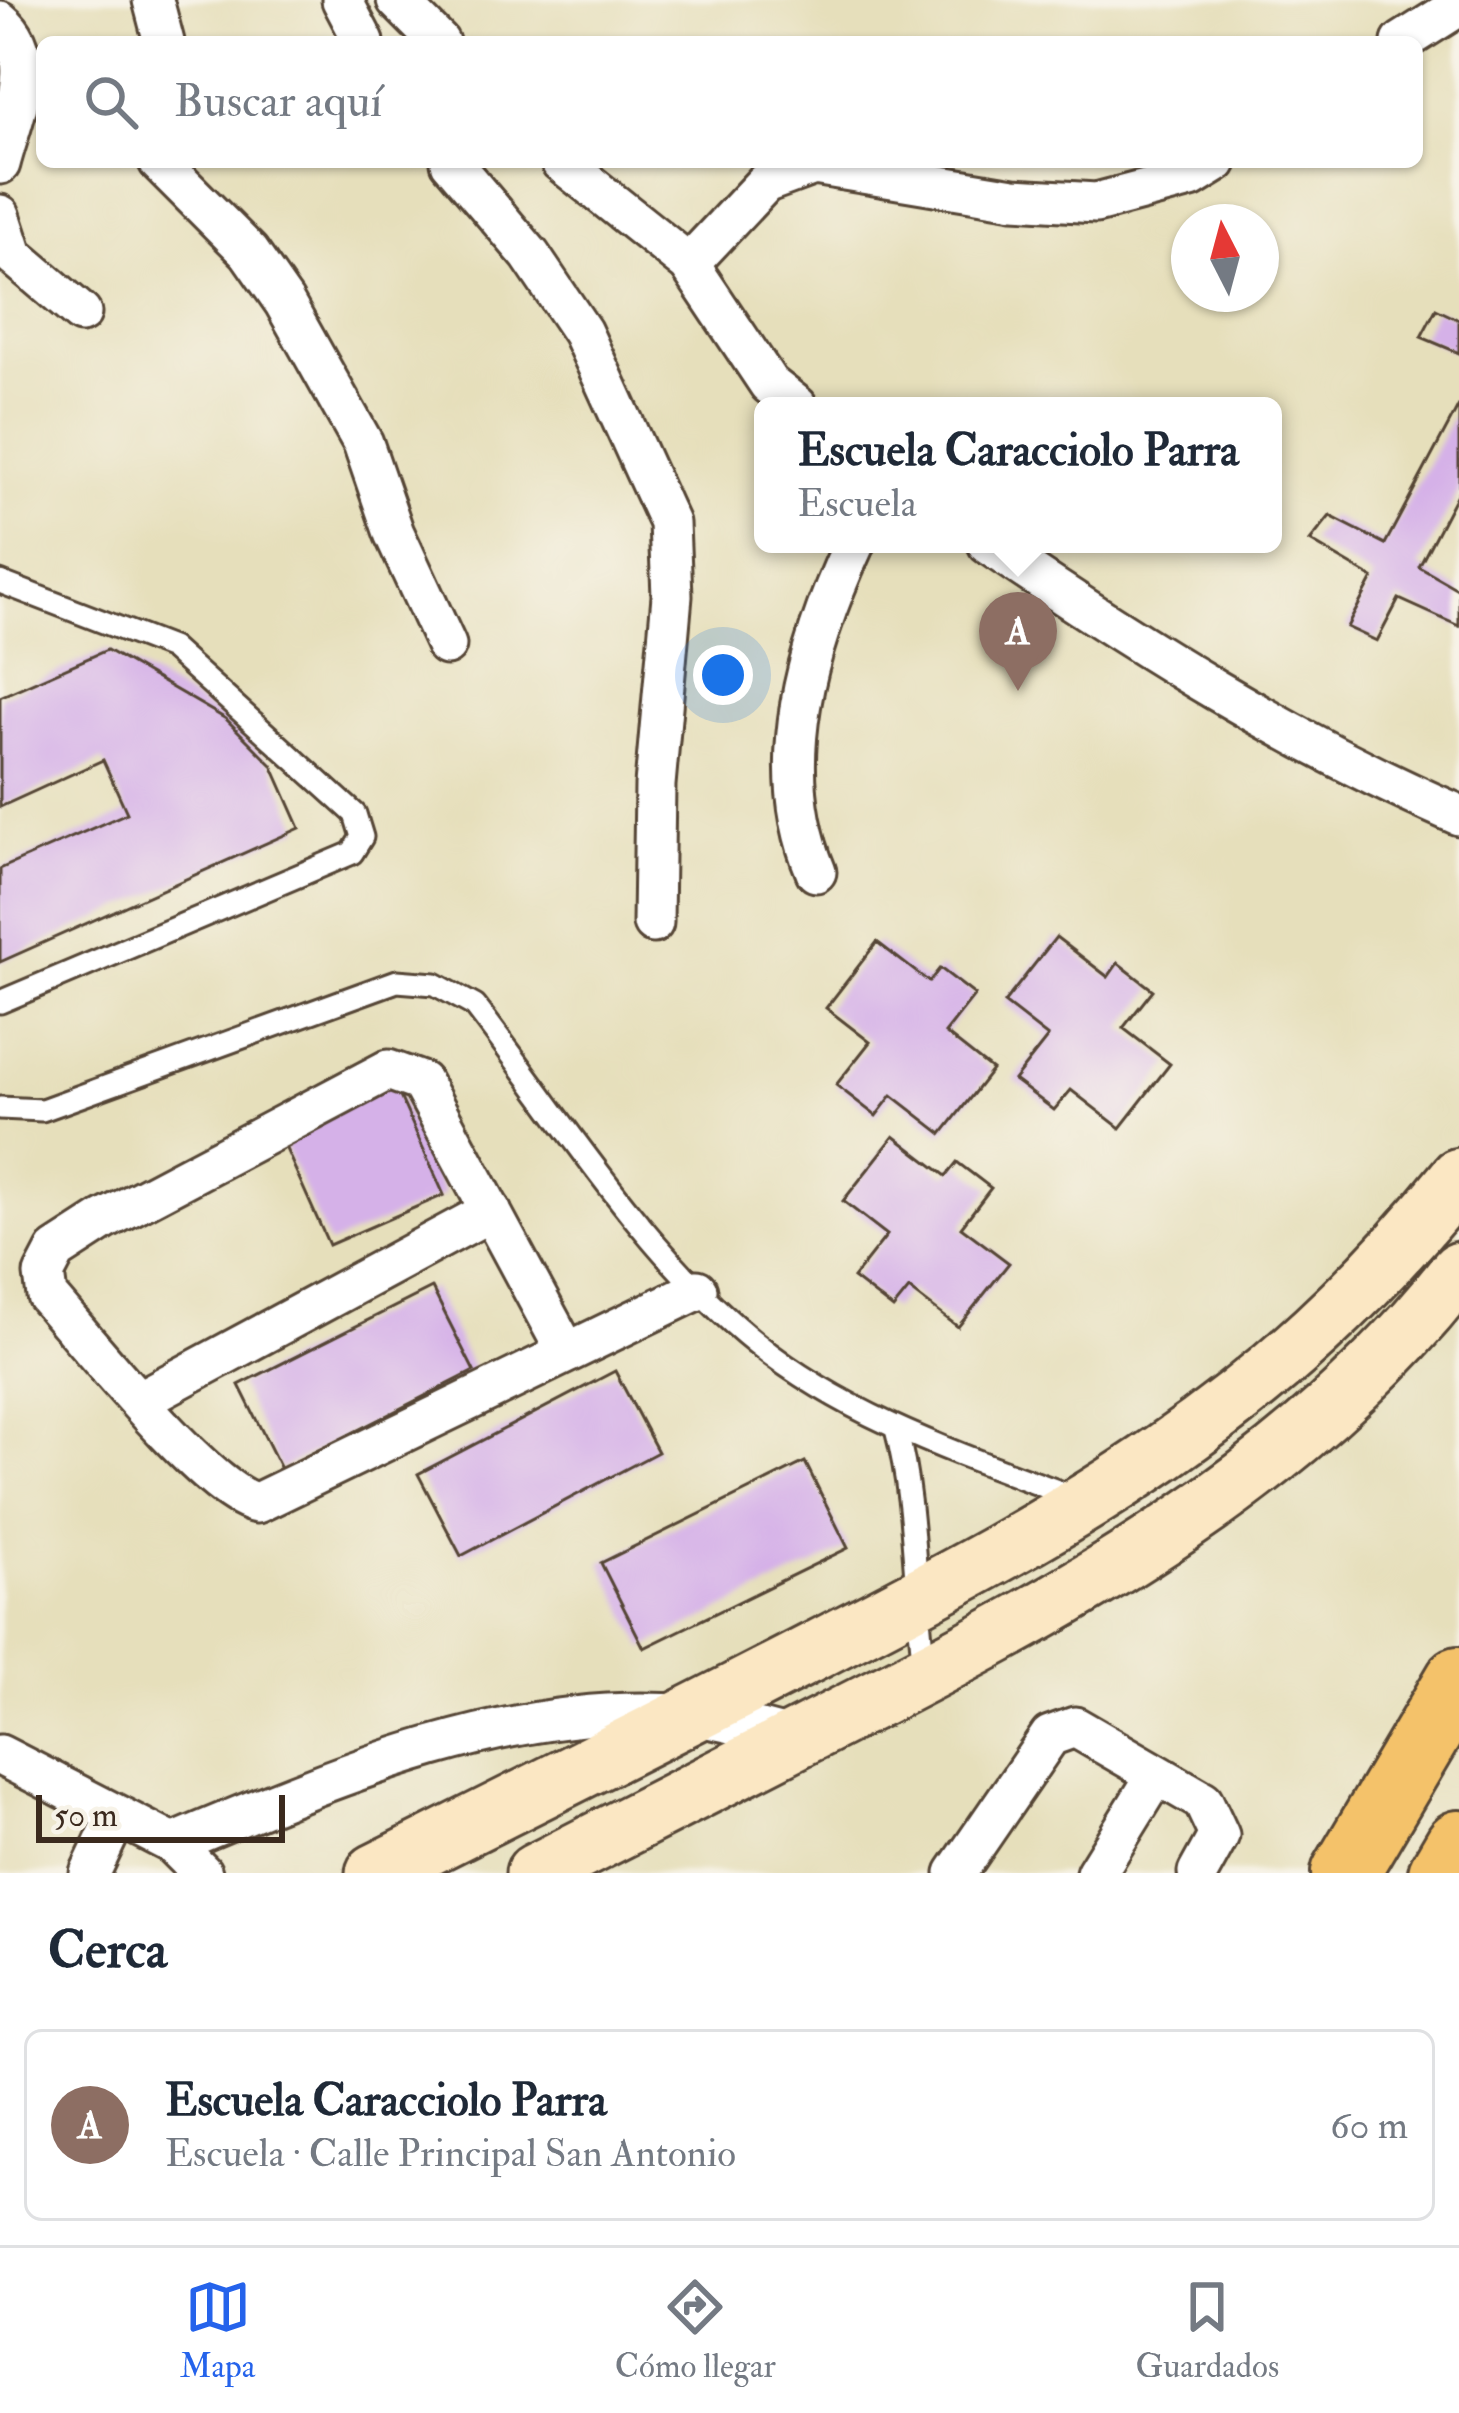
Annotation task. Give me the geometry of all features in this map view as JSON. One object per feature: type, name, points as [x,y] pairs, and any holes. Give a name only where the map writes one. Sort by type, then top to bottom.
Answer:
[{"type":"highway","points":[[1345,1873],[1459,1680]]},
{"type":"highway","points":[[1442,1873],[1459,1844]]},
{"type":"main road","points":[[375,1873],[914,1600],[1092,1503],[1212,1421],[1278,1367],[1341,1311],[1459,1177]]},
{"type":"main road","points":[[535,1873],[1093,1582],[1284,1453],[1373,1372],[1459,1271]]},
{"type":"street","points":[[153,0],[162,36]]},
{"type":"street","points":[[342,0],[361,36]]},
{"type":"street","points":[[398,0],[433,36]]},
{"type":"street","points":[[1412,36],[1459,7]]},
{"type":"street","points":[[0,21],[20,46],[24,71],[0,164]]},
{"type":"street","points":[[165,168],[249,252],[284,302],[364,442],[394,533],[446,645]]},
{"type":"street","points":[[457,168],[530,255],[582,332],[669,524],[672,596],[655,785],[653,922]]},
{"type":"street","points":[[569,168],[689,264],[769,384],[786,397]]},
{"type":"street","points":[[689,264],[765,182],[805,168]]},
{"type":"street","points":[[832,168],[1014,198],[1096,202],[1191,178],[1207,168]]},
{"type":"street","points":[[0,215],[13,255],[80,313]]},
{"type":"street","points":[[816,872],[801,836],[791,778],[807,672],[829,599],[850,553]]},
{"type":"street","points":[[1001,553],[1119,633],[1319,749],[1459,815]]},
{"type":"street","points":[[567,1353],[422,1082],[388,1070],[104,1220],[56,1251],[44,1274],[47,1296],[140,1400],[222,1486],[239,1500],[257,1503],[567,1353],[697,1290]]},
{"type":"street","points":[[140,1400],[491,1211]]},
{"type":"street","points":[[173,1844],[354,1769],[579,1714],[690,1715],[796,1739]]},
{"type":"street","points":[[956,1873],[1050,1736],[1075,1727],[1203,1801],[1219,1834],[1198,1873]]},
{"type":"street","points":[[0,1755],[173,1844],[202,1873]]},
{"type":"street","points":[[1096,1873],[1156,1776]]},
{"type":"street","points":[[90,1873],[117,1816]]},
{"type":"lane","points":[[0,582],[171,648],[355,814],[362,837],[352,853],[0,1002]]},
{"type":"lane","points":[[0,1108],[42,1110],[397,981],[435,984],[475,1006],[697,1290],[757,1344],[896,1429],[1092,1503]]},
{"type":"lane","points":[[896,1429],[911,1488],[914,1600],[926,1673]]},
{"type":"building","points":[[1436,309],[1459,320],[1459,353],[1421,337]]},
{"type":"building","points":[[1459,405],[1459,490],[1419,567],[1459,590],[1459,626],[1399,599],[1377,641],[1347,627],[1373,578],[1310,541],[1330,516],[1385,544]]},
{"type":"building","points":[[107,650],[226,719],[272,765],[300,828],[0,962],[0,869],[127,813],[103,760],[0,807],[0,697]]},
{"type":"building","points":[[1056,937],[1108,977],[1118,963],[1153,990],[1123,1028],[1170,1064],[1120,1128],[1071,1090],[1054,1110],[1014,1080],[1048,1037],[1004,1003]]},
{"type":"building","points":[[877,942],[929,982],[940,968],[975,995],[945,1033],[992,1070],[942,1134],[892,1095],[876,1116],[836,1085],[870,1042],[826,1008]]},
{"type":"building","points":[[393,1081],[444,1195],[329,1245],[278,1131]]},
{"type":"building","points":[[894,1136],[946,1176],[957,1162],[991,1188],[961,1227],[1009,1263],[958,1327],[909,1289],[893,1309],[853,1278],[887,1235],[843,1201]]},
{"type":"building","points":[[432,1288],[474,1371],[281,1469],[239,1385]]},
{"type":"building","points":[[615,1371],[658,1452],[461,1556],[418,1474]]},
{"type":"building","points":[[805,1462],[848,1548],[644,1648],[601,1563]]},
{"type":"place","name":"Escuela Caracciolo Parra","points":[[1018,691]]}]
